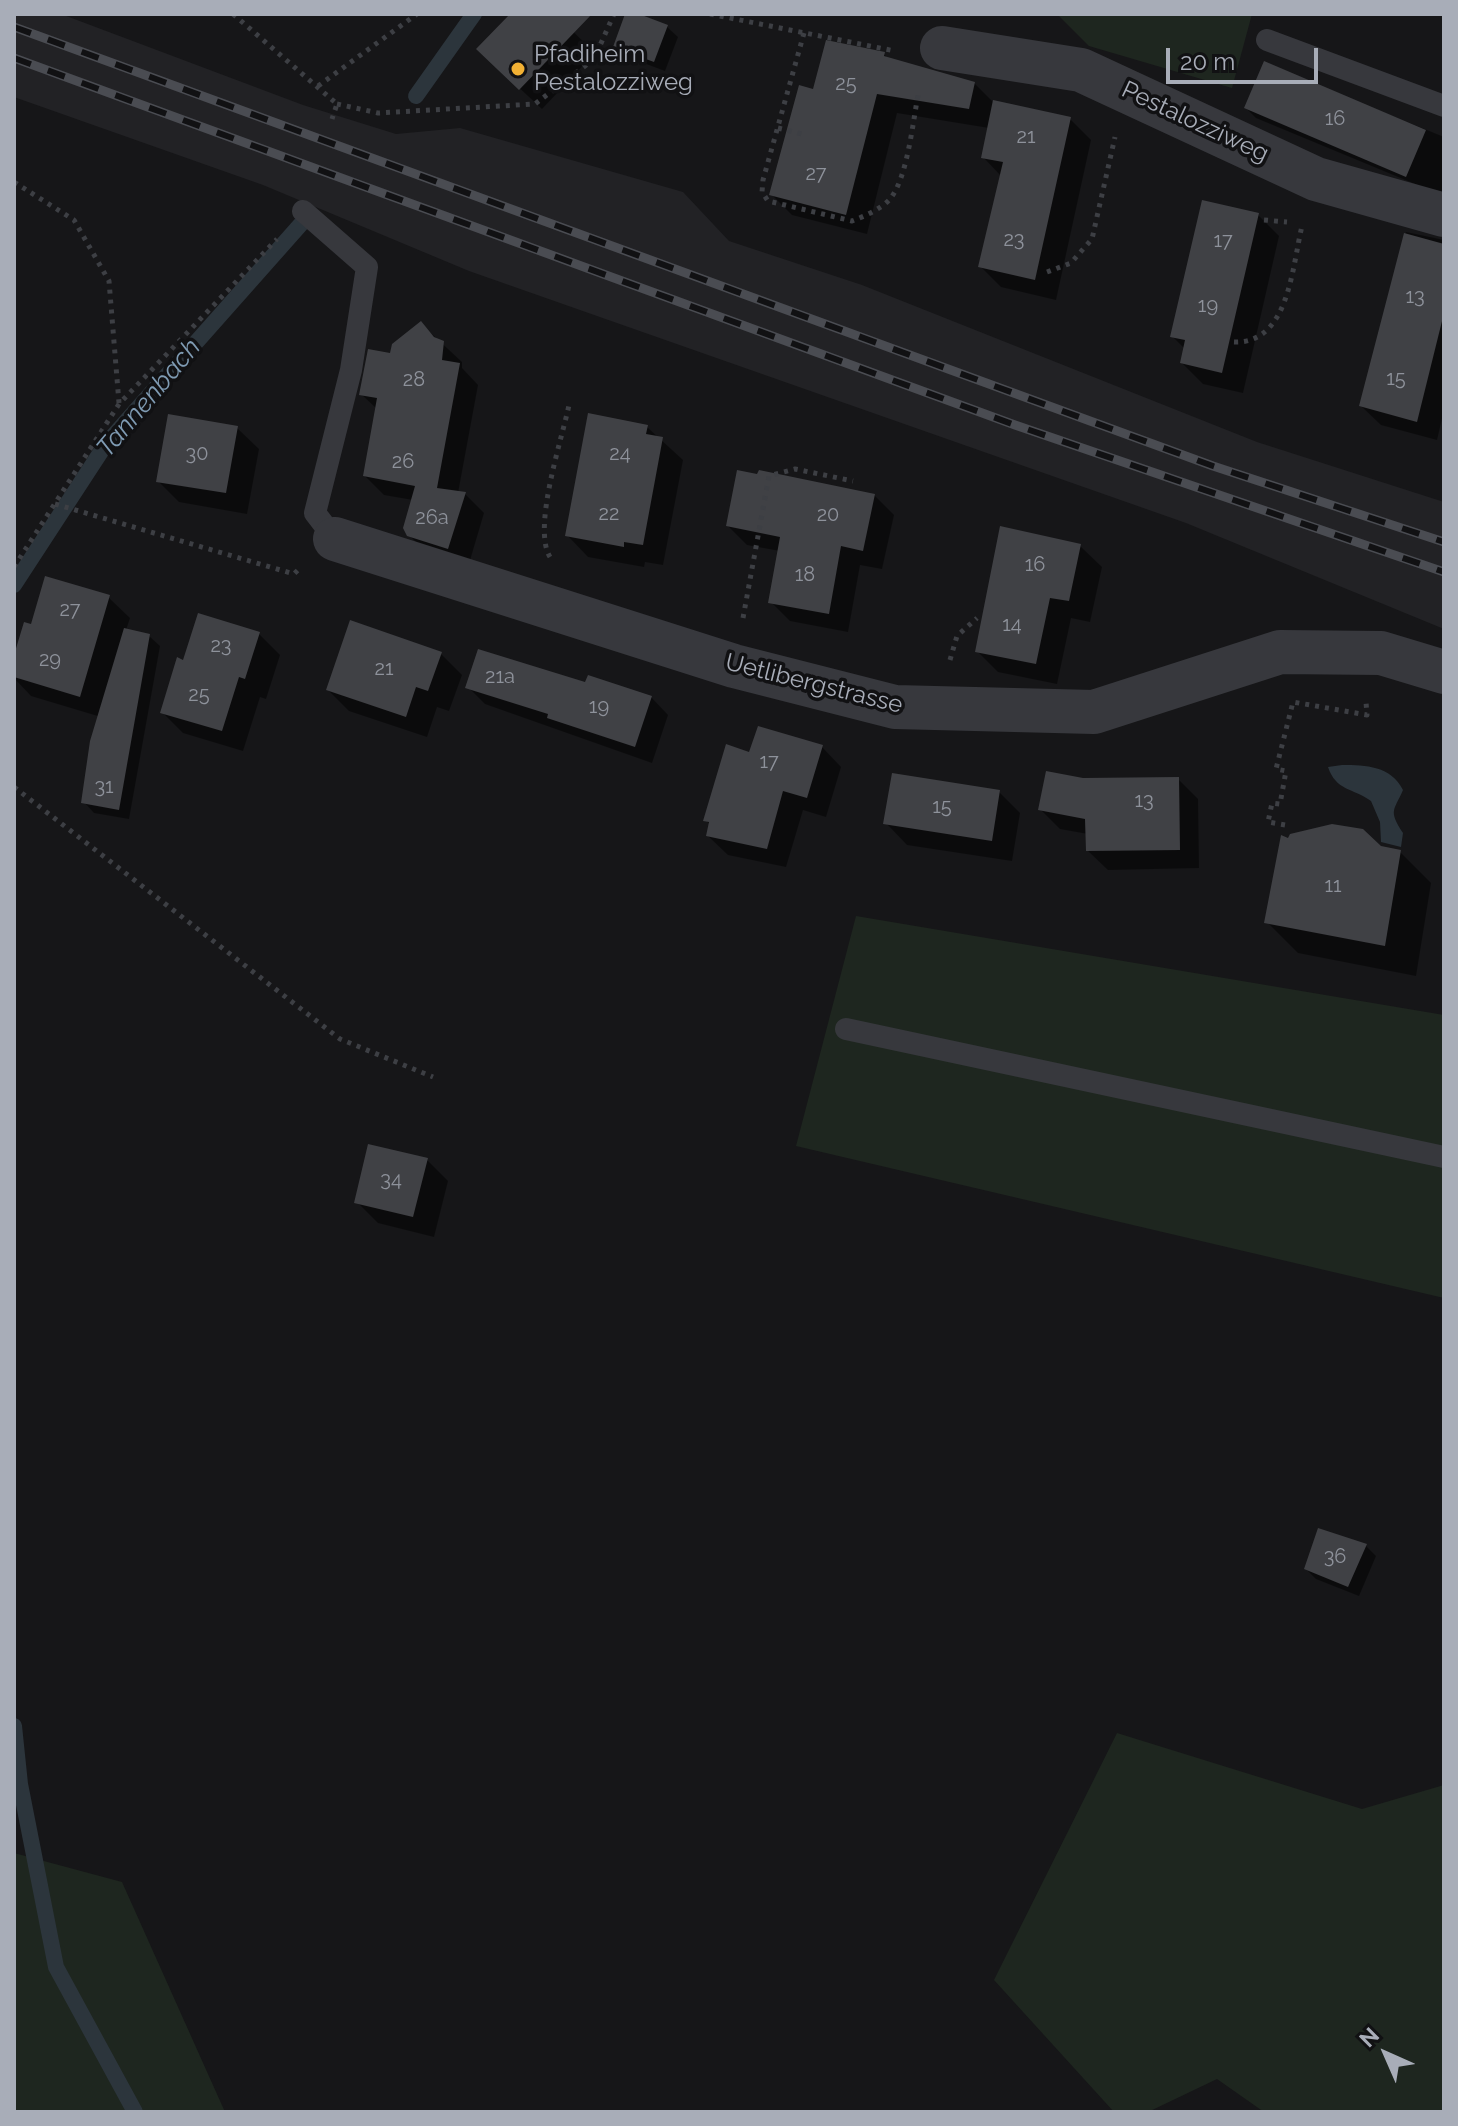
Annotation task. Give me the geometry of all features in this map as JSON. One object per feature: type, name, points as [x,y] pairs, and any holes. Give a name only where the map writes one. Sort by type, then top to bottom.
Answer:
[{"type":"street","name":"Pestalozziweg","points":[[934,53],[1081,70],[1316,179],[1444,215]]},
{"type":"street","name":"Uetlibergstrasse","points":[[335,539],[734,666],[895,707],[1094,712],[1280,652],[1381,653],[1444,672]]},
{"type":"lane","points":[[1267,40],[1444,106]]},
{"type":"lane","points":[[303,211],[367,267],[351,370],[315,513],[335,539]]},
{"type":"lane","points":[[846,1029],[1444,1157]]},
{"type":"path","points":[[233,14],[337,104],[378,113],[535,104],[594,59],[614,14]]},
{"type":"path","points":[[318,86],[417,14]]},
{"type":"path","points":[[710,14],[804,33],[934,53],[899,181],[890,199],[852,221],[768,201],[762,192],[804,33]]},
{"type":"path","points":[[1047,272],[1071,263],[1092,239],[1126,89]]},
{"type":"path","points":[[332,119],[337,104]]},
{"type":"path","points":[[778,128],[802,134]]},
{"type":"path","points":[[1234,342],[1249,342],[1264,336],[1277,321],[1316,179]]},
{"type":"path","points":[[14,182],[74,220],[109,281],[119,404]]},
{"type":"path","points":[[14,567],[119,404],[303,211]]},
{"type":"path","points":[[1264,220],[1302,226]]},
{"type":"path","points":[[569,405],[543,535],[548,554],[586,588],[577,616]]},
{"type":"path","points":[[734,666],[769,476],[795,469],[853,481]]},
{"type":"path","points":[[55,504],[294,574],[335,539]]},
{"type":"path","points":[[1285,825],[1268,822],[1272,803],[1280,804],[1286,771],[1276,769],[1293,702],[1367,715],[1363,653]]},
{"type":"path","points":[[14,787],[340,1039],[433,1077]]},
{"type":"shaded area","points":[[14,14],[61,14],[303,105],[396,134],[460,128],[683,192],[729,241],[862,285],[1257,442],[1444,502],[1444,629],[1186,523],[469,271],[263,185],[14,97]]},
{"type":"shaded area","points":[[1057,14],[1252,14],[1232,88],[1089,46]]},
{"type":"shaded area","points":[[1328,767],[1377,768],[1398,782],[1403,790],[1394,815],[1403,833],[1401,847],[1381,842],[1380,822],[1371,801],[1346,788],[1331,775]]},
{"type":"shaded area","points":[[856,916],[1444,1015],[1444,1298],[796,1146]]},
{"type":"shaded area","points":[[1117,1733],[1362,1809],[1444,1785],[1444,2112],[1264,2112],[1217,2079],[1148,2112],[1114,2112],[994,1980]]},
{"type":"shaded area","points":[[14,1853],[122,1882],[225,2112],[14,2112]]},
{"type":"building","name":"Pfadiheim Pestalozziweg","points":[[510,14],[592,14],[519,90],[476,49]]},
{"type":"building","points":[[625,14],[639,14],[668,25],[654,62],[613,47]]},
{"type":"building","points":[[826,40],[885,52],[884,56],[975,82],[969,109],[877,94],[846,215],[769,195],[799,85],[813,89]]},
{"type":"building","points":[[1264,61],[1426,130],[1406,177],[1244,108]]},
{"type":"building","points":[[993,100],[1071,117],[1035,280],[978,267],[1003,162],[981,158]]},
{"type":"building","points":[[1202,200],[1259,213],[1222,373],[1180,363],[1185,340],[1170,337]]},
{"type":"building","points":[[1404,233],[1444,244],[1444,313],[1417,422],[1359,406]]},
{"type":"building","points":[[421,321],[434,337],[444,341],[442,360],[460,363],[437,488],[466,492],[448,549],[407,536],[403,528],[415,486],[363,476],[377,398],[359,395],[368,349],[390,353],[392,344]]},
{"type":"building","points":[[588,413],[648,425],[646,434],[663,437],[643,545],[624,542],[624,547],[565,536]]},
{"type":"building","points":[[168,414],[238,426],[226,493],[156,482]]},
{"type":"building","points":[[737,470],[757,474],[759,470],[875,494],[863,551],[841,546],[829,614],[768,603],[780,537],[726,526]]},
{"type":"building","points":[[1000,526],[1081,544],[1069,601],[1050,598],[1036,664],[975,652]]},
{"type":"building","points":[[45,576],[110,595],[80,697],[14,677],[14,655],[24,622],[31,624]]},
{"type":"building","points":[[198,613],[260,632],[245,679],[239,677],[222,731],[160,713],[177,657],[183,660]]},
{"type":"building","points":[[350,620],[442,652],[428,691],[416,687],[406,717],[326,690]]},
{"type":"building","points":[[124,628],[150,634],[119,810],[81,803],[90,741]]},
{"type":"building","points":[[478,649],[585,682],[588,675],[652,696],[635,747],[547,718],[548,714],[465,688]]},
{"type":"building","points":[[758,726],[823,745],[807,798],[783,791],[767,849],[706,836],[709,822],[703,821],[726,744],[749,752]]},
{"type":"building","points":[[1046,771],[1083,778],[1179,777],[1180,850],[1086,851],[1085,819],[1038,810]]},
{"type":"building","points":[[892,773],[1000,790],[992,841],[883,824]]},
{"type":"building","points":[[1332,824],[1363,829],[1381,846],[1401,850],[1385,946],[1264,923],[1281,835],[1288,838],[1290,834]]},
{"type":"building","points":[[368,1144],[428,1158],[413,1217],[354,1203]]},
{"type":"building","points":[[1318,1528],[1367,1544],[1348,1587],[1304,1569]]},
{"type":"waterway","name":"Tannenbach","points":[[416,96],[474,14]]},
{"type":"waterway","name":"Tannenbach","points":[[14,585],[106,444],[301,224]]},
{"type":"waterway","name":"Tannenbach","points":[[14,1726],[20,1784],[56,1967],[135,2112]]},
{"type":"railway","points":[[14,27],[1213,466],[1444,542]]},
{"type":"railway","points":[[14,58],[1015,425],[1444,572]]},
{"type":"place","name":"Pfadiheim Pestalozziweg","points":[[518,69]]}]
